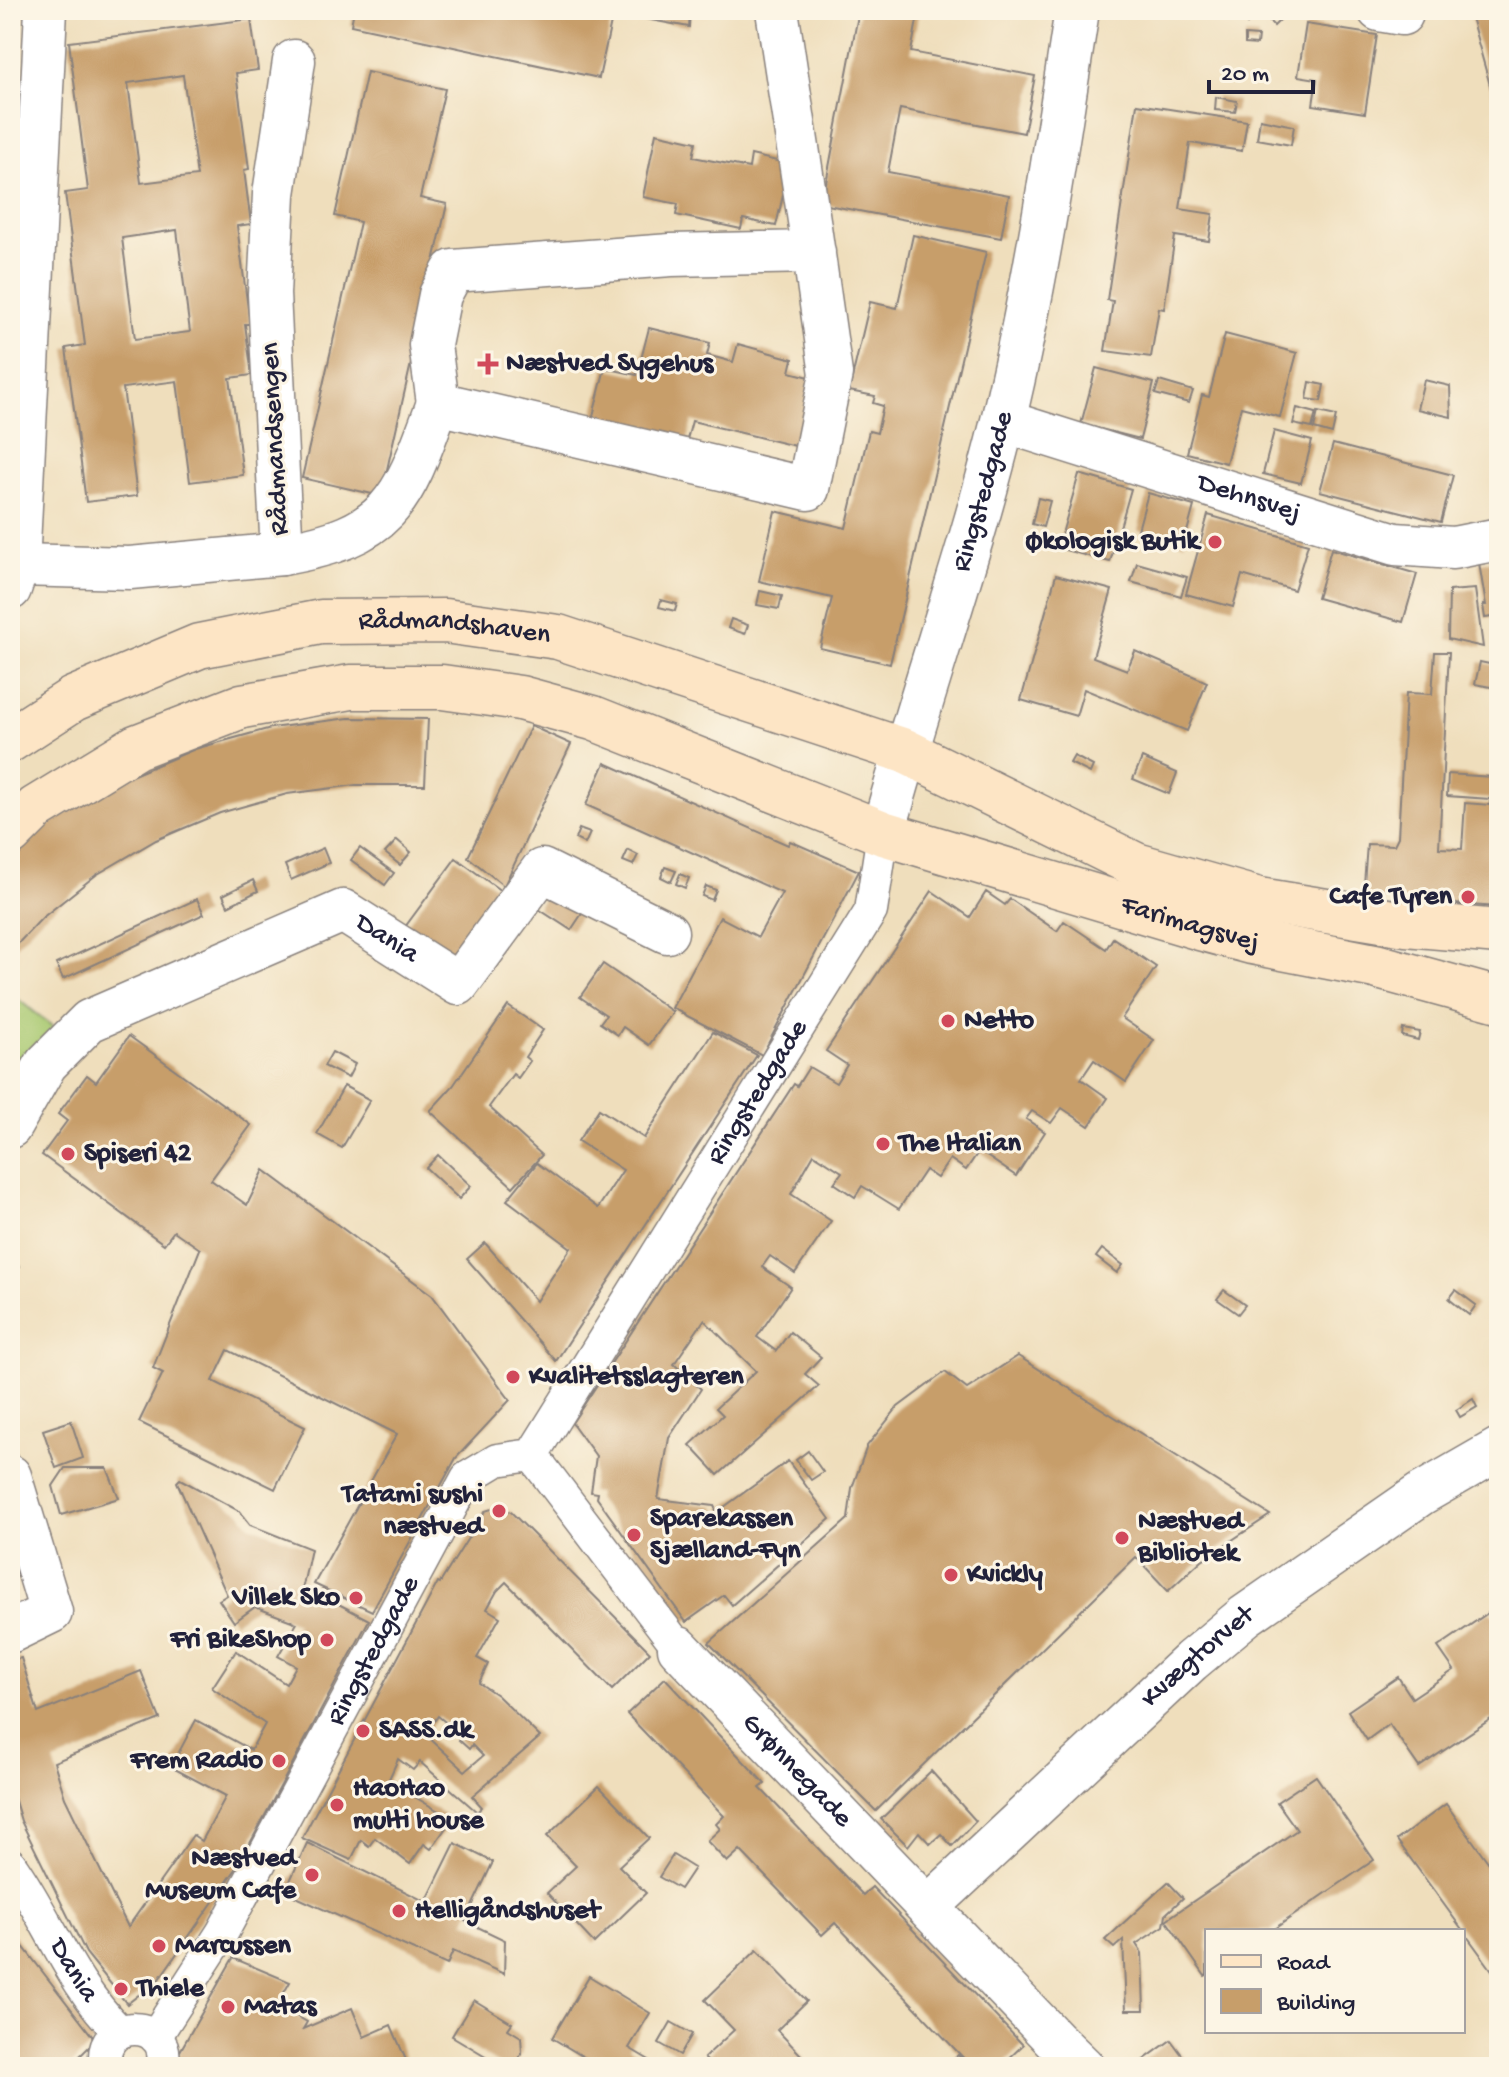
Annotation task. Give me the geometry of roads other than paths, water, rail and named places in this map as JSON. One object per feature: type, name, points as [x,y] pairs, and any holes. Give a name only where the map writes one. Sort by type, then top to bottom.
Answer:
[{"type":"main road","name":"Rådmandshaven","points":[[10,740],[73,699],[199,646],[321,622],[445,621],[558,637],[905,751]]},
{"type":"main road","name":"Rådmandshaven","points":[[10,834],[36,808],[136,747],[242,706],[351,687],[442,687],[520,698],[593,718],[883,833]]},
{"type":"main road","name":"Farimagsvej","points":[[905,751],[1136,865],[1259,900],[1406,924],[1499,932]]},
{"type":"main road","name":"Farimagsvej","points":[[883,833],[1252,942],[1375,966],[1499,1000]]},
{"type":"main road","points":[[1375,966],[1425,964],[1499,974]]},
{"type":"street","name":"Rådmandsengen","points":[[46,10],[14,577],[282,554],[269,294],[274,194],[294,61]]},
{"type":"street","points":[[438,403],[808,489],[831,374],[777,10]]},
{"type":"street","name":"Ringstedgade","points":[[159,2052],[467,1478],[497,1460],[532,1455],[871,911],[883,833],[905,751],[937,658],[1003,421],[1043,230],[1077,10]]},
{"type":"street","points":[[282,554],[319,548],[371,526],[407,482],[438,403],[430,345],[440,295],[453,271],[671,255],[814,252]]},
{"type":"street","name":"Dehnsvej","points":[[1003,421],[1395,544],[1453,548],[1499,539]]},
{"type":"street","name":"Dania","points":[[10,1127],[46,1064],[89,1021],[343,911],[458,984],[542,870],[667,932]]},
{"type":"street","name":"Kvægtorvet","points":[[928,1907],[1191,1661],[1245,1616],[1421,1494],[1499,1449]]},
{"type":"street","name":"Grønnegade","points":[[532,1455],[679,1648],[928,1907],[1056,2058]]},
{"type":"street","points":[[10,1476],[51,1612],[10,1632]]},
{"type":"street","name":"Dania","points":[[10,1864],[26,1886],[73,1976],[120,2032]]},
{"type":"street","points":[[106,2067],[108,2044],[120,2032],[142,2029],[159,2052]]},
{"type":"place","name":"Næstved Sygehus","points":[[488,364]]},
{"type":"place","name":"Økologisk Butik","points":[[1215,542]]},
{"type":"place","name":"Cafe Tyren","points":[[1468,897]]},
{"type":"place","name":"Netto","points":[[948,1021]]},
{"type":"place","name":"The Italian","points":[[883,1144]]},
{"type":"place","name":"Spiseri 42","points":[[68,1154]]},
{"type":"place","name":"Kvalitetsslagteren","points":[[513,1377]]},
{"type":"place","name":"Tatami sushi næstved","points":[[499,1511]]},
{"type":"place","name":"Sparekassen Sjælland-Fyn","points":[[634,1535]]},
{"type":"place","name":"Næstved Bibliotek","points":[[1122,1538]]},
{"type":"place","name":"Kvickly","points":[[951,1575]]},
{"type":"place","name":"Villek Sko","points":[[356,1598]]},
{"type":"place","name":"Fri BikeShop","points":[[327,1640]]},
{"type":"place","name":"SASS.dk","points":[[363,1731]]},
{"type":"place","name":"Frem Radio","points":[[279,1761]]},
{"type":"place","name":"HaoHao multi house","points":[[337,1805]]},
{"type":"place","name":"Næstved Museum Cafe","points":[[312,1875]]},
{"type":"place","name":"Helligåndshuset","points":[[399,1911]]},
{"type":"place","name":"Marcussen","points":[[159,1946]]},
{"type":"place","name":"Thiele","points":[[121,1989]]},
{"type":"place","name":"Matas","points":[[228,2007]]}]
